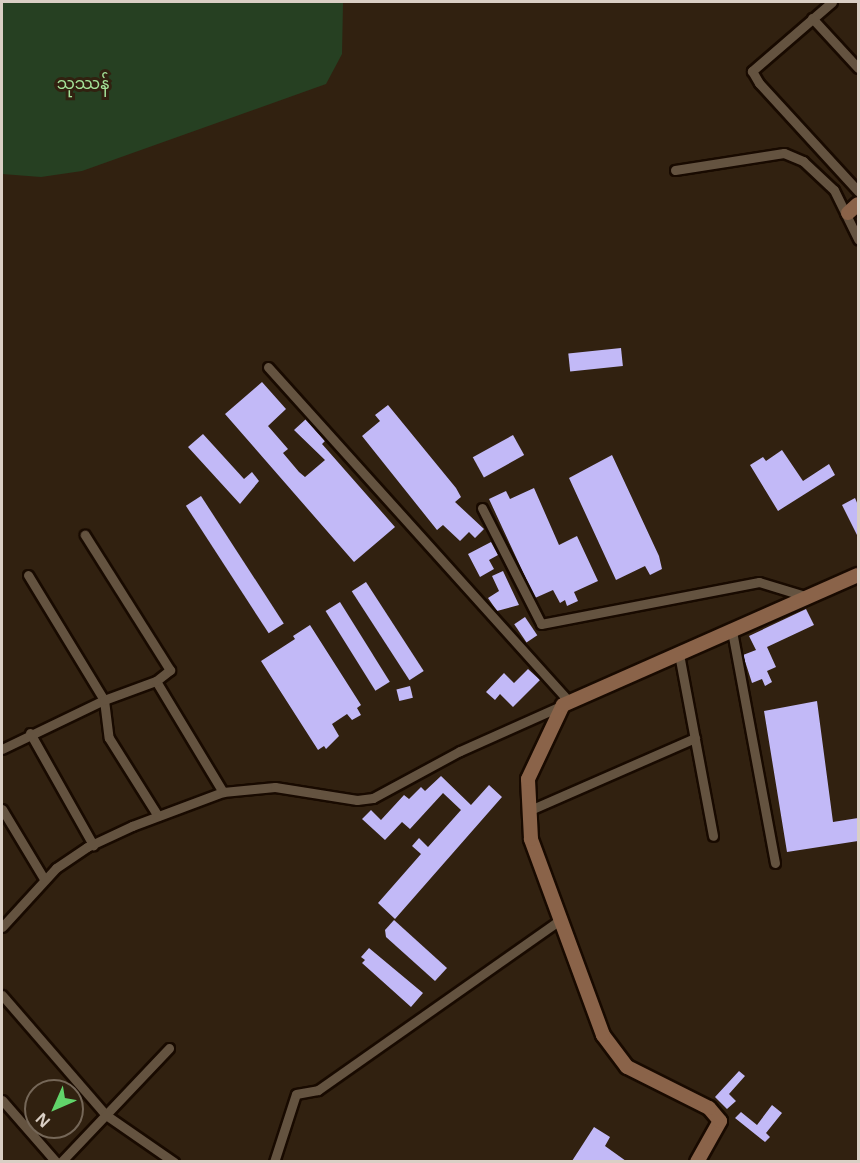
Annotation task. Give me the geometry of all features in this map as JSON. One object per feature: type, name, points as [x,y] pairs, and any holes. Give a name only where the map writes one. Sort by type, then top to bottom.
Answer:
[{"type":"street","points":[[832,2],[752,71],[759,83],[858,191]]},
{"type":"street","points":[[812,18],[858,68]]},
{"type":"street","points":[[675,170],[784,153],[803,161],[853,209],[858,239]]},
{"type":"street","points":[[268,367],[567,704]]},
{"type":"street","points":[[482,508],[541,624],[759,582],[808,597]]},
{"type":"street","points":[[2,748],[104,700],[156,681],[170,670],[86,535]]},
{"type":"street","points":[[28,575],[104,700],[109,738],[158,816]]},
{"type":"street","points":[[2,927],[44,879],[93,845],[158,816],[223,792],[275,787],[357,801],[373,798],[460,751],[858,575]]},
{"type":"street","points":[[732,630],[776,863]]},
{"type":"street","points":[[680,654],[713,836]]},
{"type":"street","points":[[156,681],[223,792]]},
{"type":"street","points":[[567,704],[528,779],[531,839],[603,1035],[627,1067],[709,1108],[720,1121],[697,1161]]},
{"type":"street","points":[[30,733],[93,845]]},
{"type":"street","points":[[530,810],[695,738]]},
{"type":"street","points":[[2,809],[44,879]]},
{"type":"street","points":[[274,1161],[296,1094],[318,1090],[561,919]]},
{"type":"street","points":[[2,995],[106,1115],[174,1161]]},
{"type":"street","points":[[61,1161],[169,1048]]},
{"type":"street","points":[[2,1100],[56,1161]]},
{"type":"green space","name":"သုဿန်","points":[[2,2],[343,2],[342,54],[326,84],[82,171],[41,177],[2,174]]},
{"type":"building","points":[[621,348],[623,366],[570,371],[568,354]]},
{"type":"building","points":[[262,382],[286,409],[268,426],[288,449],[283,453],[299,472],[305,477],[325,460],[294,430],[306,419],[325,441],[322,444],[395,527],[354,562],[225,414]]},
{"type":"building","points":[[388,405],[456,488],[461,497],[455,502],[484,529],[475,538],[469,532],[460,541],[443,525],[437,530],[362,436],[380,421],[375,415]]},
{"type":"building","points":[[203,434],[244,479],[252,472],[259,481],[240,504],[188,447]]},
{"type":"building","points":[[513,435],[524,455],[484,477],[473,457]]},
{"type":"building","points":[[782,450],[803,481],[829,464],[835,475],[778,511],[750,465],[763,457],[766,461]]},
{"type":"building","points":[[612,455],[659,556],[662,569],[650,575],[645,566],[616,580],[569,478]]},
{"type":"building","points":[[534,488],[559,545],[577,536],[598,581],[574,592],[578,601],[567,606],[565,600],[560,603],[553,590],[535,598],[489,499],[506,491],[510,499]]},
{"type":"building","points":[[201,496],[284,623],[269,633],[186,506]]},
{"type":"building","points":[[855,498],[858,505],[858,537],[842,505]]},
{"type":"building","points":[[491,542],[498,555],[489,560],[494,569],[480,577],[468,554]]},
{"type":"building","points":[[503,571],[519,605],[497,611],[488,598],[499,591],[492,576]]},
{"type":"building","points":[[366,582],[424,671],[409,680],[352,591]]},
{"type":"building","points":[[340,602],[390,682],[375,691],[326,611]]},
{"type":"building","points":[[806,609],[814,625],[767,647],[776,667],[767,671],[772,682],[765,686],[762,679],[752,683],[743,655],[756,650],[749,636]]},
{"type":"building","points":[[525,617],[537,635],[527,643],[514,624]]},
{"type":"building","points":[[310,625],[361,705],[357,708],[361,715],[352,720],[347,714],[332,724],[339,736],[326,749],[324,746],[318,750],[261,661],[295,639],[293,636]]},
{"type":"building","points":[[528,669],[540,680],[513,707],[500,694],[495,700],[486,692],[504,673],[514,683]]},
{"type":"building","points":[[410,686],[413,698],[399,701],[396,689]]},
{"type":"building","points":[[817,701],[833,822],[858,818],[858,841],[787,852],[764,711]]},
{"type":"building","points":[[441,776],[471,805],[489,785],[502,797],[395,919],[378,903],[421,854],[412,846],[419,838],[428,847],[461,810],[443,793],[410,829],[402,822],[385,840],[362,819],[371,810],[381,820],[404,795],[409,799],[421,787],[425,791]]},
{"type":"building","points":[[394,920],[447,968],[435,981],[386,937],[385,930]]},
{"type":"building","points":[[369,948],[423,993],[411,1007],[362,963],[365,960],[361,957]]},
{"type":"building","points":[[739,1071],[745,1076],[729,1094],[736,1101],[727,1109],[715,1097]]},
{"type":"building","points":[[772,1105],[782,1113],[766,1133],[770,1137],[765,1142],[735,1118],[741,1112],[757,1125]]},
{"type":"building","points":[[594,1127],[610,1137],[605,1146],[626,1161],[572,1161]]}]
